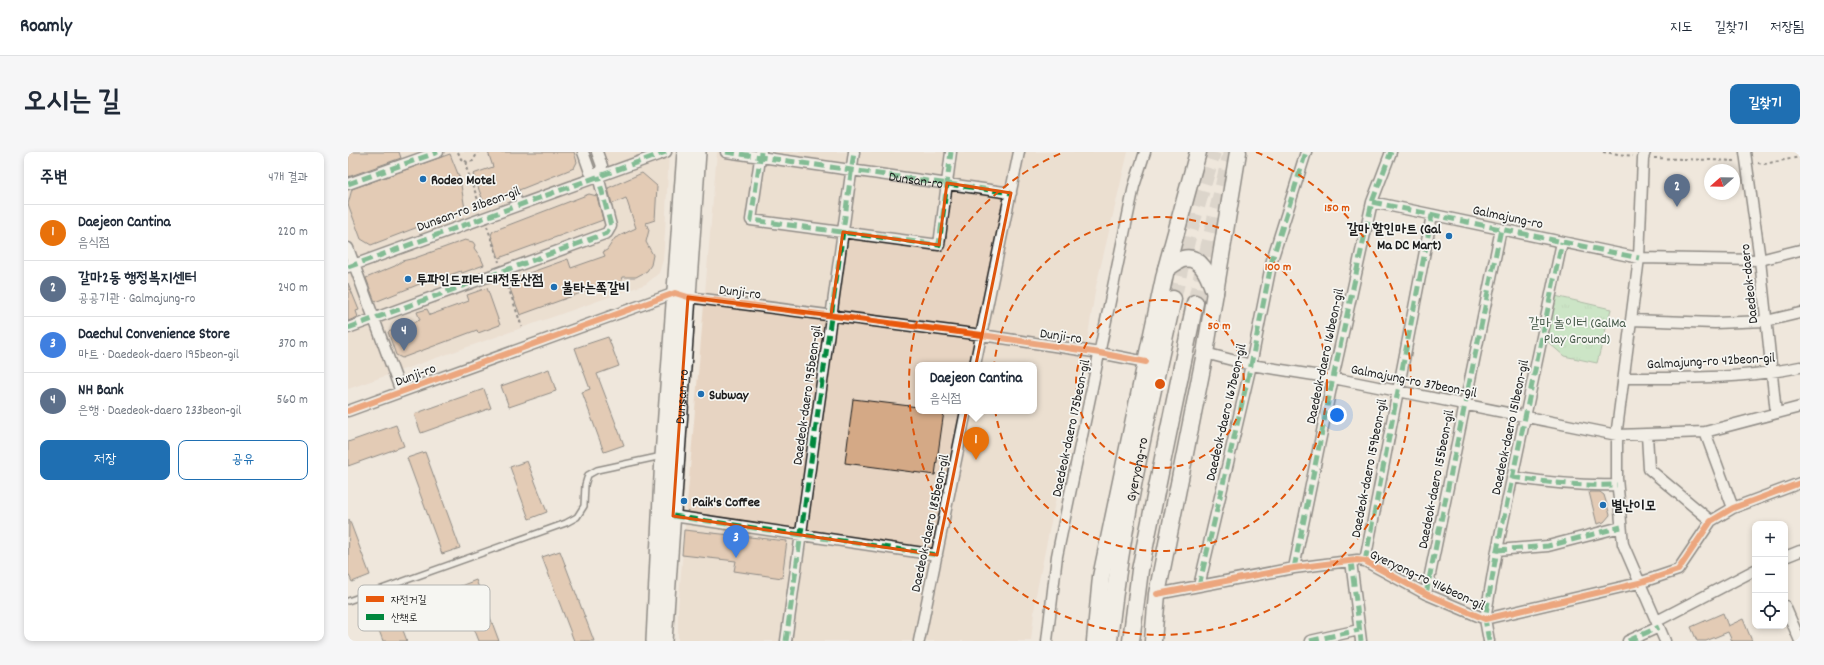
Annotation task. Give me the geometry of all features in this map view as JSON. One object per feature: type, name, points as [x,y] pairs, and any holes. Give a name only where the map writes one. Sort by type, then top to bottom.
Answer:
[{"type":"main road","points":[[1095,641],[1101,577],[1146,362],[1166,269],[1198,152]]},
{"type":"main road","points":[[1153,641],[1157,594],[1205,353],[1228,211],[1243,153]]},
{"type":"main road","points":[[1166,269],[1184,258],[1194,260],[1205,269],[1215,293]]},
{"type":"main road","name":"Gyeryong-ro","points":[[1109,641],[1115,586],[1148,415],[1173,299]]},
{"type":"main road","name":"Gyeryong-ro","points":[[1131,641],[1140,570],[1195,303]]},
{"type":"street","points":[[348,184],[438,152]]},
{"type":"street","points":[[582,152],[590,172],[598,176]]},
{"type":"street","points":[[348,328],[607,233],[611,226],[598,176],[602,166],[597,152]]},
{"type":"street","name":"Dunsan-ro 31beon-gil","points":[[351,266],[666,152]]},
{"type":"street","name":"Dunsan-ro","points":[[654,641],[670,456],[681,295],[685,152]]},
{"type":"street","name":"Dunsan-ro","points":[[681,295],[698,152]]},
{"type":"street","name":"Dunsan-ro","points":[[726,152],[761,154],[851,170],[1011,193]]},
{"type":"street","name":"Daedeok-daero 195beon-gil","points":[[786,641],[854,152]]},
{"type":"street","points":[[761,154],[751,220],[939,245],[951,152]]},
{"type":"street","points":[[977,362],[1019,152]]},
{"type":"street","name":"Daedeok-daero 175beon-gil","points":[[1047,641],[1057,556],[1134,186],[1145,152]]},
{"type":"street","name":"Daedeok-daero 167beon-gil","points":[[1199,586],[1251,365],[1272,260],[1306,152]]},
{"type":"street","name":"Daedeok-daero 161beon-gil","points":[[1294,568],[1333,378],[1372,202],[1391,152]]},
{"type":"street","points":[[1644,155],[1639,258],[1617,435],[1617,485],[1623,544],[1665,641]]},
{"type":"street","name":"Daedeok-daero","points":[[1746,157],[1760,260],[1776,413]]},
{"type":"street","name":"Galmajung-ro","points":[[1372,202],[1639,258],[1760,260],[1800,250]]},
{"type":"street","name":"Daedeok-daero 159beon-gil","points":[[1364,561],[1432,215]]},
{"type":"street","name":"Daedeok-daero 155beon-gil","points":[[1426,594],[1501,229]]},
{"type":"street","name":"Daedeok-daero 151beon-gil","points":[[1485,619],[1497,550],[1562,242]]},
{"type":"street","points":[[348,248],[351,266],[374,319],[401,392]]},
{"type":"street","name":"Dunji-ro","points":[[348,411],[681,295],[1100,352],[1146,362]]},
{"type":"street","points":[[1632,320],[1716,323],[1766,321],[1800,312]]},
{"type":"street","name":"Galmajung-ro 37beon-gil","points":[[1205,353],[1251,365],[1333,378],[1617,435],[1705,432],[1800,407]]},
{"type":"street","name":"Galmajung-ro 42beon-gil","points":[[1624,378],[1689,378],[1771,373],[1800,367]]},
{"type":"street","name":"Daedeok-daero 185beon-gil","points":[[919,641],[965,414]]},
{"type":"street","points":[[1705,432],[1733,508]]},
{"type":"street","points":[[1647,435],[1649,469],[1711,521],[1733,508],[1800,483]]},
{"type":"street","name":"Dunsan-ro","points":[[664,641],[673,516],[670,456]]},
{"type":"street","points":[[1512,477],[1557,484],[1588,486],[1617,485]]},
{"type":"street","points":[[673,516],[937,555]]},
{"type":"street","name":"Gyeryong-ro 416beon-gil","points":[[1157,594],[1294,568],[1350,561],[1364,561],[1426,594],[1485,619],[1639,583],[1678,570],[1711,521]]},
{"type":"street","points":[[1497,550],[1548,546],[1621,527]]},
{"type":"street","points":[[1788,556],[1800,551]]},
{"type":"street","points":[[1350,561],[1361,641]]},
{"type":"street","points":[[1628,641],[1752,572]]},
{"type":"street","points":[[1788,613],[1800,641]]},
{"type":"street","points":[[1485,619],[1489,641]]},
{"type":"street","points":[[1310,641],[1359,630]]},
{"type":"lane","points":[[515,191],[520,204]]},
{"type":"lane","points":[[393,585],[566,523],[577,517],[584,506],[585,485],[588,476],[597,470],[670,456]]},
{"type":"lane","points":[[348,601],[358,597]]},
{"type":"path","points":[[458,152],[461,159],[466,162],[473,161],[478,152]]},
{"type":"path","points":[[1603,152],[1644,155],[1746,157],[1764,164],[1800,157]]},
{"type":"path","points":[[466,162],[466,167],[481,209]]},
{"type":"highlighted area","points":[[947,183],[1011,193],[937,555],[673,516],[688,297],[831,315],[843,232],[939,245]]},
{"type":"shaded area","points":[[348,152],[669,152],[663,260],[659,273],[646,284],[348,389]]},
{"type":"shaded area","points":[[717,152],[1128,152],[1096,286],[1083,366],[1036,595],[1031,641],[678,641],[678,609]]},
{"type":"green space","name":"갈마 놀이터 (GalMa Play Ground)","points":[[1555,296],[1611,309],[1597,363],[1564,356],[1542,337]]},
{"type":"building","points":[[348,152],[399,152],[401,158],[348,177]]},
{"type":"building","points":[[488,152],[574,152],[577,162],[574,168],[519,190],[514,187],[511,192],[484,203],[473,174],[493,167]]},
{"type":"building","points":[[450,154],[460,179],[465,209],[371,245],[361,239],[348,204],[352,189]]},
{"type":"building","points":[[642,173],[657,186],[655,220],[646,223],[649,230],[646,242],[653,255],[651,265],[647,271],[636,277],[623,277],[618,292],[614,281],[520,315],[507,281],[568,259],[571,268],[605,256],[603,252],[607,250],[615,238],[636,228],[626,198],[612,204],[608,188]]},
{"type":"building","points":[[589,194],[597,196],[603,220],[499,258],[491,235],[493,231]]},
{"type":"building","points":[[465,240],[473,242],[475,245],[474,248],[484,265],[433,281],[432,279],[375,302],[366,278],[395,266],[402,261],[415,258]]},
{"type":"building","points":[[348,283],[359,310],[356,311],[358,317],[348,321]]},
{"type":"building","points":[[487,288],[500,325],[478,333],[477,330],[402,358],[396,355],[388,332],[420,320],[417,312],[427,309],[430,315],[469,301],[467,295]]},
{"type":"building","points":[[608,337],[619,366],[597,374],[624,445],[604,452],[582,392],[590,389],[575,348]]},
{"type":"building","points":[[549,369],[556,391],[509,407],[501,386]]},
{"type":"building","points":[[484,389],[491,408],[421,433],[414,414]]},
{"type":"building","points":[[853,399],[915,407],[915,414],[944,414],[935,475],[845,463]]},
{"type":"building","points":[[396,425],[404,446],[348,466],[348,442]]},
{"type":"building","points":[[425,452],[460,548],[442,554],[407,458]]},
{"type":"building","points":[[527,461],[547,512],[529,519],[510,467]]},
{"type":"building","points":[[1589,492],[1600,492],[1604,495],[1610,515],[1604,522],[1597,524]]},
{"type":"building","points":[[349,519],[370,575],[352,582],[348,573]]},
{"type":"building","points":[[684,530],[787,541],[782,578],[734,571],[736,561],[682,555]]},
{"type":"building","points":[[560,551],[594,641],[574,641],[542,557]]},
{"type":"building","points":[[476,580],[478,585],[463,585]]},
{"type":"building","points":[[1723,613],[1728,626],[1743,619],[1752,641],[1732,641],[1728,632],[1706,641],[1697,641],[1691,627]]},
{"type":"building","points":[[490,617],[499,641],[479,641],[475,631],[490,631]]},
{"type":"building","points":[[379,631],[403,631],[407,641],[383,641]]},
{"type":"tunnel","points":[[1173,299],[1187,241],[1213,152]]},
{"type":"tunnel","points":[[1195,303],[1231,152]]},
{"type":"marked path","points":[[348,184],[438,152]]},
{"type":"marked path","points":[[348,267],[666,152]]},
{"type":"marked path","points":[[726,152],[1011,193]]},
{"type":"marked path","points":[[761,152],[751,220],[939,245],[951,152]]},
{"type":"marked path","points":[[786,641],[854,152]]},
{"type":"marked path","points":[[1199,586],[1251,365],[1272,260],[1306,152]]},
{"type":"marked path","points":[[1294,568],[1333,378],[1372,202],[1391,152]]},
{"type":"marked path","points":[[348,328],[607,233],[611,226],[598,176]]},
{"type":"marked path","points":[[1372,202],[1639,258]]},
{"type":"marked path","points":[[1365,561],[1432,215]]},
{"type":"marked path","points":[[1426,594],[1501,229]]},
{"type":"marked path","points":[[1489,641],[1485,619],[1497,550],[1562,242]]},
{"type":"marked path","points":[[1512,477],[1564,484],[1617,485]]},
{"type":"marked path","points":[[673,516],[937,555]]},
{"type":"marked path","points":[[1497,550],[1548,546],[1621,527]]},
{"type":"marked path","points":[[1351,561],[1361,641]]},
{"type":"marked path","points":[[1628,641],[1659,627]]},
{"type":"marked path","points":[[1310,641],[1359,630]]},
{"type":"cycle path","points":[[348,411],[675,293],[688,297],[982,335],[1100,353],[1146,362]]},
{"type":"cycle path","points":[[1157,594],[1294,568],[1357,560],[1365,561],[1426,594],[1485,619],[1639,583],[1678,570],[1711,521],[1733,508],[1800,483]]},
{"type":"place","name":"Rodeo Motel","points":[[423,179]]},
{"type":"place","name":"갈마2동 행정복지센터","points":[[1677,207]]},
{"type":"place","name":"갈마 할인마트 (Gal Ma DC Mart)","points":[[1449,236]]},
{"type":"place","name":"투파인드피터 대전둔산점","points":[[408,279]]},
{"type":"place","name":"불타는쪽갈비","points":[[554,287]]},
{"type":"place","name":"NH Bank","points":[[404,351]]},
{"type":"place","name":"Subway","points":[[701,394]]},
{"type":"place","name":"Daejeon Cantina","points":[[976,460]]},
{"type":"place","name":"Paik's Coffee","points":[[684,501]]},
{"type":"place","name":"별난이모","points":[[1603,505]]},
{"type":"place","name":"Daechul Convenience Store","points":[[736,558]]}]
